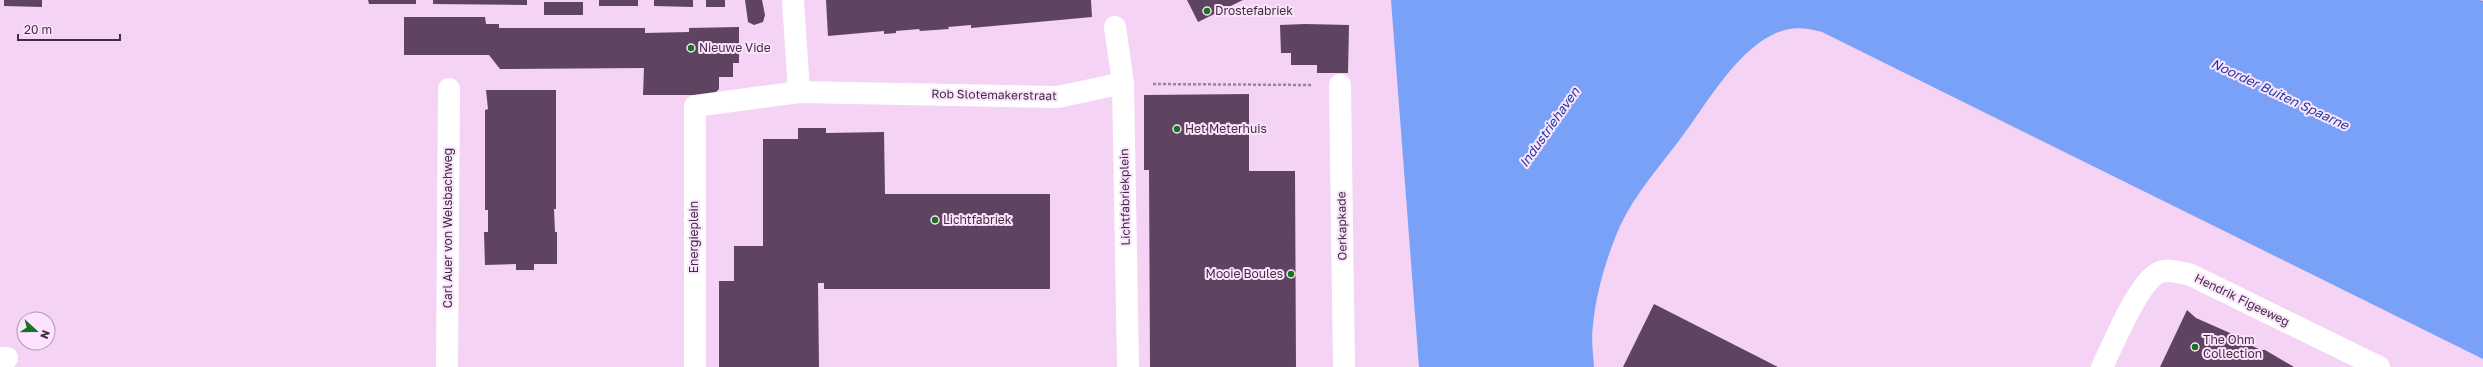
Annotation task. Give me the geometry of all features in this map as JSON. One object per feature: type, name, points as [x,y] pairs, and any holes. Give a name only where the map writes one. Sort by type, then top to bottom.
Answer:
[{"type":"street","points":[[793,0],[799,92]]},
{"type":"street","name":"Lichtfabriekplein","points":[[1115,27],[1123,83],[1128,367]]},
{"type":"street","name":"Rob Slotemakerstraat","points":[[695,106],[799,92],[1058,97],[1123,83]]},
{"type":"street","name":"Oerkapkade","points":[[1340,85],[1344,367]]},
{"type":"street","name":"Carl Auer von Welsbachweg","points":[[447,367],[449,88]]},
{"type":"street","name":"Energieplein","points":[[695,106],[695,367]]},
{"type":"street","name":"Hendrik Figeeweg","points":[[2102,367],[2144,285],[2159,272],[2174,271],[2191,275],[2379,367]]},
{"type":"path","points":[[1123,83],[1340,85]]},
{"type":"water","points":[[1391,0],[2480,0],[2483,1],[2483,359],[1822,32],[1797,28],[1778,32],[1758,43],[1733,67],[1648,180],[1626,214],[1615,238],[1599,287],[1592,330],[1594,367],[1419,367]]},
{"type":"building","points":[[4,0],[42,0],[42,7],[4,6]]},
{"type":"building","points":[[368,0],[416,0],[416,4],[369,4]]},
{"type":"building","points":[[433,0],[527,0],[527,5],[433,4]]},
{"type":"building","points":[[599,0],[638,0],[638,6],[599,6]]},
{"type":"building","points":[[654,0],[693,0],[693,7],[654,6]]},
{"type":"building","points":[[706,0],[725,0],[725,7],[706,7]]},
{"type":"building","points":[[745,0],[762,0],[765,15],[763,22],[754,25],[748,22]]},
{"type":"building","points":[[826,0],[1091,0],[1092,17],[971,28],[971,25],[948,27],[949,29],[896,31],[896,33],[884,34],[884,31],[828,36]]},
{"type":"building","name":"Drostefabriek","points":[[1187,0],[1243,0],[1198,22]]},
{"type":"building","points":[[544,2],[583,2],[583,15],[544,15]]},
{"type":"building","points":[[404,17],[485,17],[486,24],[499,24],[499,28],[645,28],[645,33],[689,32],[689,28],[739,27],[739,63],[733,63],[733,77],[719,77],[719,89],[713,95],[643,95],[644,68],[500,69],[489,55],[404,55]]},
{"type":"building","points":[[1280,25],[1349,25],[1348,73],[1317,73],[1317,65],[1291,65],[1291,53],[1281,53]]},
{"type":"building","points":[[486,90],[556,90],[556,209],[554,209],[555,232],[557,232],[557,264],[534,264],[534,270],[516,270],[516,264],[485,265],[484,232],[488,232],[488,210],[485,210],[485,110],[488,109]]},
{"type":"building","points":[[1249,94],[1249,171],[1295,171],[1296,367],[1150,367],[1149,170],[1144,170],[1144,95]]},
{"type":"building","points":[[798,128],[826,128],[826,133],[884,132],[885,194],[1050,194],[1050,289],[824,289],[824,283],[818,283],[819,367],[719,367],[719,281],[734,281],[734,246],[763,246],[763,139],[798,139]]},
{"type":"building","points":[[1654,304],[1778,367],[1623,367]]},
{"type":"building","points":[[2187,310],[2196,318],[2230,333],[2235,338],[2261,350],[2265,350],[2294,367],[2160,367]]},
{"type":"place","name":"Drostefabriek","points":[[1207,11]]},
{"type":"place","name":"Nieuwe Vide","points":[[691,48]]},
{"type":"place","name":"Het Meterhuis","points":[[1177,129]]},
{"type":"place","name":"Lichtfabriek","points":[[935,220]]},
{"type":"place","name":"Mooie Boules","points":[[1291,274]]},
{"type":"place","name":"The Ohm Collection","points":[[2195,347]]},
{"type":"water label","name":"Noorder Buiten Spaarne","points":[[2280,94]]},
{"type":"water label","name":"Industriehaven","points":[[1549,127]]}]
